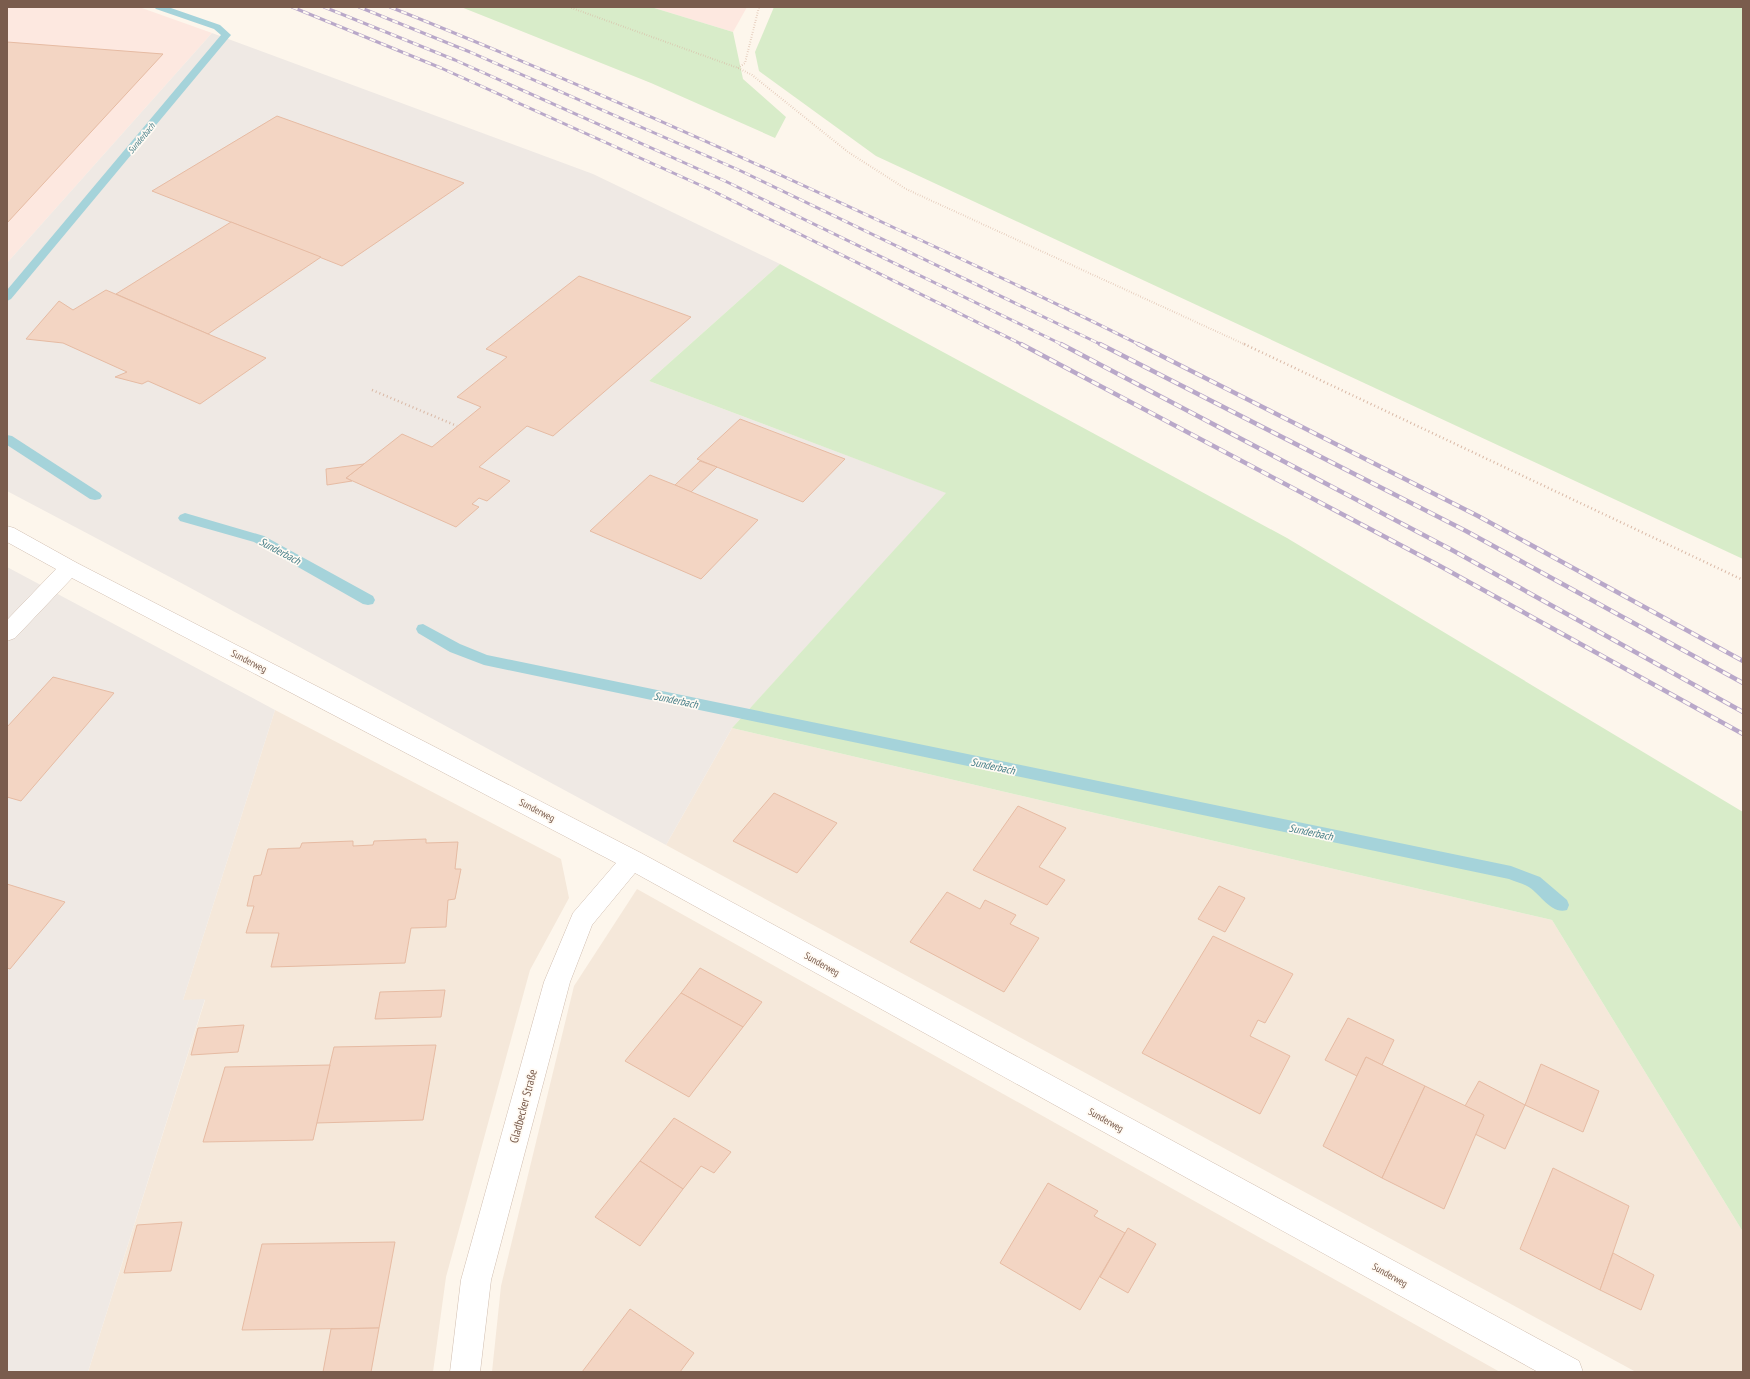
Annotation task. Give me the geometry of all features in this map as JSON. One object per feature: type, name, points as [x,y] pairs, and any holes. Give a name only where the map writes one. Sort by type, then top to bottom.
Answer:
[{"type":"street","name":"Sunderweg","points":[[7,533],[70,568],[632,860],[1568,1372]]},
{"type":"street","points":[[7,633],[70,568]]},
{"type":"street","name":"Gladbecker Straße","points":[[465,1372],[476,1280],[557,982],[582,920],[632,860]]},
{"type":"path","points":[[569,7],[738,68],[752,75],[848,152],[906,189],[1237,340],[1743,580]]},
{"type":"path","points":[[738,68],[744,63],[759,7]]},
{"type":"path","points":[[372,390],[457,426]]},
{"type":"shaded area","points":[[7,7],[139,7],[212,33],[7,263]]},
{"type":"shaded area","points":[[651,7],[747,7],[733,32]]},
{"type":"shaded area","points":[[212,33],[593,174],[780,264],[649,381],[947,493],[732,728],[666,845],[185,585],[7,491],[7,263]]},
{"type":"shaded area","points":[[7,567],[275,710],[183,1000],[205,999],[88,1372],[7,1372]]},
{"type":"shaded area","points":[[275,710],[561,859],[569,898],[530,970],[446,1277],[433,1372],[88,1372],[205,1000],[183,1000]]},
{"type":"shaded area","points":[[732,728],[1552,920],[1743,1232],[1743,1372],[1636,1372],[666,845]]},
{"type":"shaded area","points":[[637,889],[1500,1372],[492,1372],[501,1286],[574,986]]},
{"type":"green space","points":[[461,7],[651,7],[733,32],[743,79],[786,117],[775,138],[651,83]]},
{"type":"green space","points":[[774,7],[1743,7],[1743,559],[876,156],[759,71],[755,52]]},
{"type":"green space","points":[[780,264],[1287,538],[1743,812],[1743,1232],[1552,920],[732,728],[946,493],[649,381]]},
{"type":"building","points":[[7,42],[163,54],[7,223]]},
{"type":"building","points":[[277,116],[464,183],[342,266],[152,191]]},
{"type":"building","points":[[231,222],[321,257],[208,334],[116,294]]},
{"type":"building","points":[[579,276],[691,317],[553,436],[527,426],[479,467],[510,481],[487,501],[479,498],[472,504],[479,507],[456,527],[346,478],[402,434],[432,447],[481,407],[457,397],[507,357],[486,349]]},
{"type":"building","points":[[106,290],[266,358],[200,404],[148,381],[142,384],[115,377],[127,372],[63,343],[26,339],[59,301],[73,310]]},
{"type":"building","points":[[740,419],[845,459],[803,502],[697,459]]},
{"type":"building","points":[[700,461],[717,467],[691,492],[675,485]]},
{"type":"building","points":[[364,464],[346,478],[352,481],[327,485],[326,469]]},
{"type":"building","points":[[650,475],[758,520],[701,579],[590,531]]},
{"type":"building","points":[[53,677],[114,693],[21,801],[7,797],[7,727]]},
{"type":"building","points":[[774,793],[837,823],[797,873],[733,841]]},
{"type":"building","points":[[1018,806],[1066,828],[1039,867],[1065,880],[1047,905],[973,870]]},
{"type":"building","points":[[426,839],[426,843],[458,842],[455,869],[461,869],[455,899],[448,900],[446,927],[411,928],[405,963],[271,967],[279,933],[246,933],[254,906],[247,906],[254,876],[261,875],[268,849],[300,848],[302,843],[353,841],[353,846],[373,845],[374,841]]},
{"type":"building","points":[[7,884],[65,902],[10,969],[7,968]]},
{"type":"building","points":[[1219,886],[1245,898],[1225,932],[1198,919]]},
{"type":"building","points":[[947,892],[980,909],[985,900],[1016,915],[1010,924],[1039,938],[1004,992],[910,942]]},
{"type":"building","points":[[1213,936],[1293,974],[1265,1023],[1258,1020],[1250,1036],[1290,1056],[1260,1114],[1142,1053]]},
{"type":"building","points":[[700,968],[762,1002],[743,1027],[681,993]]},
{"type":"building","points":[[445,990],[441,1017],[375,1019],[380,992]]},
{"type":"building","points":[[681,993],[743,1027],[689,1097],[625,1061]]},
{"type":"building","points":[[1348,1018],[1394,1040],[1382,1065],[1366,1057],[1357,1076],[1325,1060]]},
{"type":"building","points":[[244,1025],[238,1052],[191,1055],[198,1028]]},
{"type":"building","points":[[436,1045],[423,1120],[316,1123],[334,1047]]},
{"type":"building","points":[[1366,1057],[1425,1086],[1382,1178],[1323,1146]]},
{"type":"building","points":[[1541,1064],[1599,1091],[1583,1132],[1525,1105]]},
{"type":"building","points":[[330,1065],[313,1140],[203,1142],[225,1067]]},
{"type":"building","points":[[1479,1081],[1525,1105],[1505,1149],[1475,1134],[1484,1115],[1465,1106]]},
{"type":"building","points":[[1425,1086],[1484,1115],[1444,1209],[1382,1178]]},
{"type":"building","points":[[674,1118],[731,1152],[714,1173],[701,1166],[683,1189],[640,1161]]},
{"type":"building","points":[[640,1161],[683,1189],[640,1246],[595,1217]]},
{"type":"building","points":[[1553,1168],[1629,1206],[1600,1290],[1520,1249]]},
{"type":"building","points":[[1048,1183],[1098,1211],[1094,1216],[1125,1233],[1080,1310],[1000,1263]]},
{"type":"building","points":[[182,1222],[171,1271],[124,1273],[137,1225]]},
{"type":"building","points":[[1128,1228],[1156,1244],[1128,1293],[1100,1277]]},
{"type":"building","points":[[395,1242],[379,1328],[242,1330],[262,1244]]},
{"type":"building","points":[[1613,1253],[1654,1275],[1641,1310],[1600,1290]]},
{"type":"building","points":[[630,1309],[694,1353],[680,1372],[582,1372]]},
{"type":"building","points":[[379,1328],[371,1372],[323,1372],[331,1329]]},
{"type":"waterway","name":"Sunderbach","points":[[7,297],[226,35],[217,27],[159,7]]},
{"type":"waterway","name":"Sunderbach","points":[[7,439],[95,496]]},
{"type":"waterway","name":"Sunderbach","points":[[185,518],[259,539],[368,600]]},
{"type":"waterway","name":"Sunderbach","points":[[423,629],[455,648],[484,660],[1511,873],[1534,882],[1561,905]]},
{"type":"railway","points":[[292,7],[441,68],[711,190],[1021,344]]},
{"type":"railway","points":[[324,7],[455,60],[725,181],[1062,344]]},
{"type":"railway","points":[[359,7],[470,52],[741,171],[1101,345]]},
{"type":"railway","points":[[390,7],[583,87],[711,144],[991,273],[1139,345]]},
{"type":"railway","points":[[1021,344],[1440,566],[1743,734]]},
{"type":"railway","points":[[1062,344],[1452,550],[1743,712]]},
{"type":"railway","points":[[1101,345],[1466,531],[1743,683]]},
{"type":"railway","points":[[1139,345],[1478,516],[1743,661]]}]
